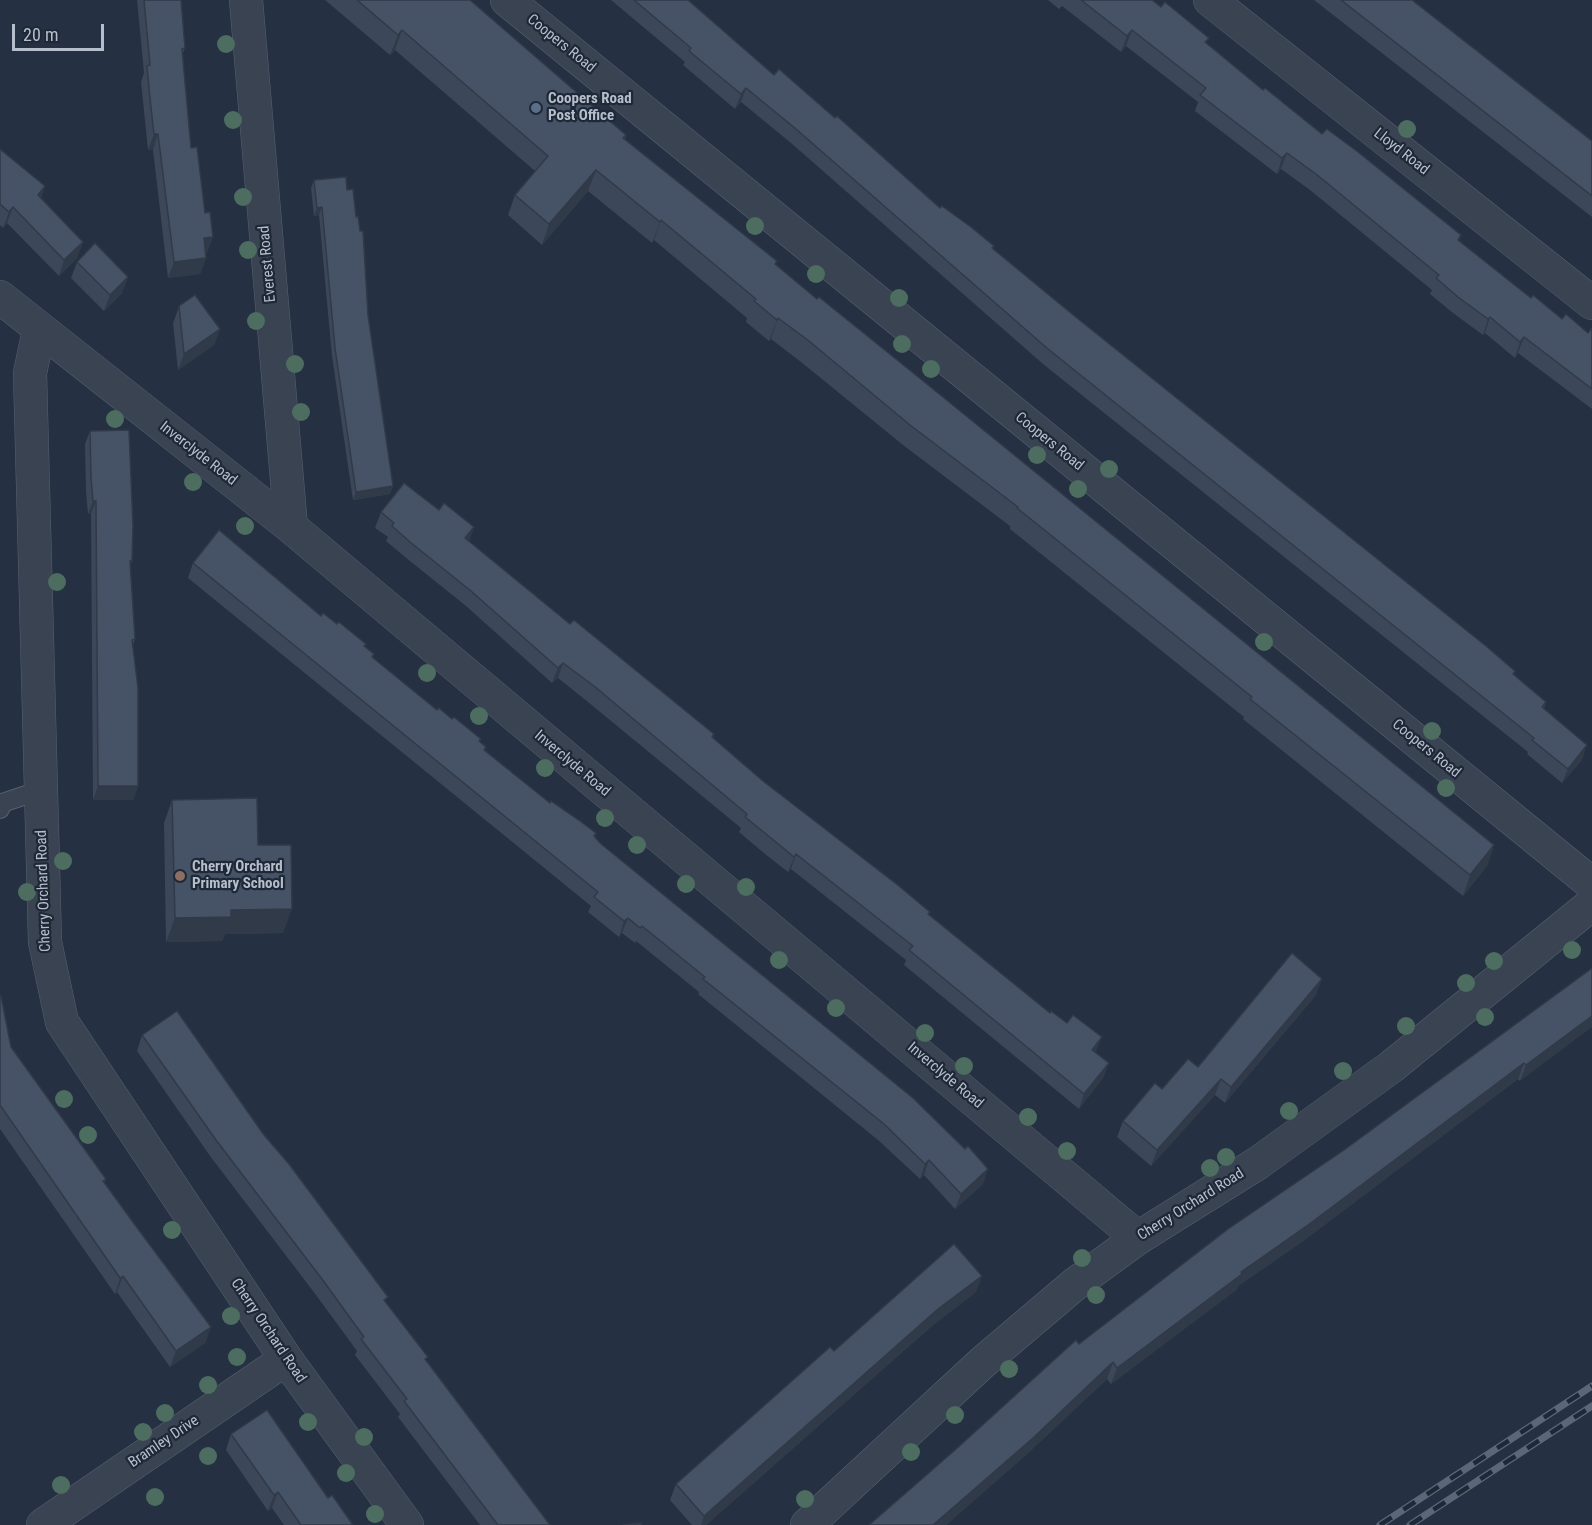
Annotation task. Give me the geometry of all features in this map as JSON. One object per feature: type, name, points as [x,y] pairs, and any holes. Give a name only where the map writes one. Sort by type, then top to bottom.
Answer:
[{"type":"street","name":"Everest Road","points":[[246,0],[291,527]]},
{"type":"street","name":"Coopers Road","points":[[507,0],[1592,884]]},
{"type":"street","name":"Lloyd Road","points":[[1210,0],[1592,303]]},
{"type":"street","name":"Inverclyde Road","points":[[0,297],[291,527],[1138,1238]]},
{"type":"street","name":"Cherry Orchard Road","points":[[39,330],[30,373],[45,953],[62,1022],[286,1359],[406,1525]]},
{"type":"street","name":"Cherry Orchard Road","points":[[807,1525],[983,1362],[1075,1284],[1138,1238],[1258,1163],[1390,1067],[1592,904]]},
{"type":"street","name":"Bramley Drive","points":[[43,1525],[286,1359]]},
{"type":"lane","points":[[0,809],[2,803],[41,790]]},
{"type":"building","points":[[144,0],[181,0],[185,48],[182,49],[191,148],[197,147],[205,213],[210,212],[213,237],[204,238],[206,258],[174,262],[158,134],[154,134],[147,66],[150,65]]},
{"type":"building","points":[[357,0],[470,0],[626,135],[623,138],[777,261],[775,264],[817,299],[819,297],[922,380],[1494,845],[1470,875],[1250,699],[1252,697],[1018,507],[910,425],[809,341],[778,318],[777,320],[754,301],[756,299],[661,220],[660,222],[596,170],[549,224],[515,195],[548,156],[402,30],[398,35]]},
{"type":"building","points":[[634,0],[688,0],[774,75],[779,69],[835,118],[837,116],[940,208],[942,206],[971,227],[994,246],[992,248],[1072,314],[1486,646],[1515,671],[1513,674],[1546,702],[1542,707],[1587,745],[1568,769],[1532,740],[1534,738],[1048,349],[796,129],[746,88],[741,94],[689,51],[691,48]]},
{"type":"building","points":[[1081,0],[1152,0],[1161,7],[1165,2],[1209,38],[1205,42],[1263,90],[1265,88],[1322,134],[1327,129],[1358,152],[1461,235],[1458,240],[1531,298],[1533,295],[1562,319],[1566,314],[1588,333],[1592,328],[1592,389],[1524,337],[1520,342],[1490,317],[1488,319],[1458,297],[1436,278],[1439,275],[1316,174],[1287,153],[1282,158],[1200,95],[1206,88],[1132,30],[1127,36]]},
{"type":"building","points":[[1341,0],[1412,0],[1592,141],[1592,196]]},
{"type":"building","points":[[0,149],[45,186],[38,195],[83,242],[64,260],[13,207],[9,212],[0,204]]},
{"type":"building","points":[[346,177],[347,190],[353,189],[356,217],[358,216],[360,231],[363,231],[368,315],[393,486],[356,492],[335,348],[322,207],[317,208],[314,180]]},
{"type":"building","points":[[95,243],[128,277],[110,295],[77,262]]},
{"type":"building","points":[[195,295],[220,329],[184,354],[179,306]]},
{"type":"building","points":[[129,430],[133,526],[132,561],[130,561],[135,639],[132,640],[138,688],[138,786],[98,786],[96,501],[93,501],[91,478],[90,431]]},
{"type":"building","points":[[404,483],[439,510],[444,503],[474,527],[465,538],[570,624],[574,620],[714,734],[712,737],[763,781],[899,886],[930,912],[928,914],[1050,1013],[1051,1011],[1067,1023],[1073,1015],[1102,1037],[1092,1050],[1109,1063],[1084,1094],[909,950],[913,946],[796,854],[794,857],[745,817],[747,814],[594,686],[563,663],[558,668],[471,591],[392,526],[394,523],[381,512]]},
{"type":"building","points":[[219,530],[321,616],[323,613],[337,624],[339,622],[366,644],[364,646],[374,654],[372,657],[437,710],[439,708],[452,719],[454,717],[481,739],[479,741],[486,747],[484,750],[550,803],[551,801],[596,833],[594,836],[600,843],[913,1098],[965,1149],[968,1146],[988,1169],[961,1194],[929,1160],[925,1164],[884,1124],[703,979],[705,977],[642,926],[640,928],[628,918],[624,921],[594,897],[598,892],[193,563]]},
{"type":"building","points":[[257,798],[258,845],[291,845],[292,909],[231,910],[231,917],[175,918],[172,800]]},
{"type":"building","points":[[1292,953],[1322,979],[1231,1087],[1221,1079],[1157,1150],[1123,1121],[1155,1083],[1162,1089],[1188,1059],[1198,1067]]},
{"type":"building","points":[[1592,968],[1592,1016],[1526,1065],[1524,1063],[1308,1225],[1241,1272],[1242,1274],[1117,1368],[1113,1362],[1033,1438],[933,1525],[869,1525],[1076,1340],[1079,1344],[1228,1229],[1344,1150]]},
{"type":"building","points":[[0,996],[11,1047],[106,1179],[103,1181],[211,1327],[176,1351],[123,1276],[120,1278],[0,1105]]},
{"type":"building","points":[[177,1011],[264,1135],[289,1164],[388,1297],[384,1300],[428,1357],[425,1359],[550,1525],[498,1525],[404,1401],[407,1399],[361,1339],[364,1337],[216,1140],[142,1035]]},
{"type":"building","points":[[954,1244],[982,1276],[938,1309],[704,1516],[676,1484],[830,1347],[834,1351]]},
{"type":"building","points":[[267,1410],[328,1498],[332,1495],[353,1525],[301,1525],[278,1492],[274,1495],[231,1434]]},
{"type":"railway","points":[[1380,1525],[1592,1386]]},
{"type":"railway","points":[[1410,1525],[1592,1406]]},
{"type":"place","name":"Coopers Road Post Office","points":[[536,108]]},
{"type":"place","name":"Cherry Orchard Primary School","points":[[180,876]]}]
